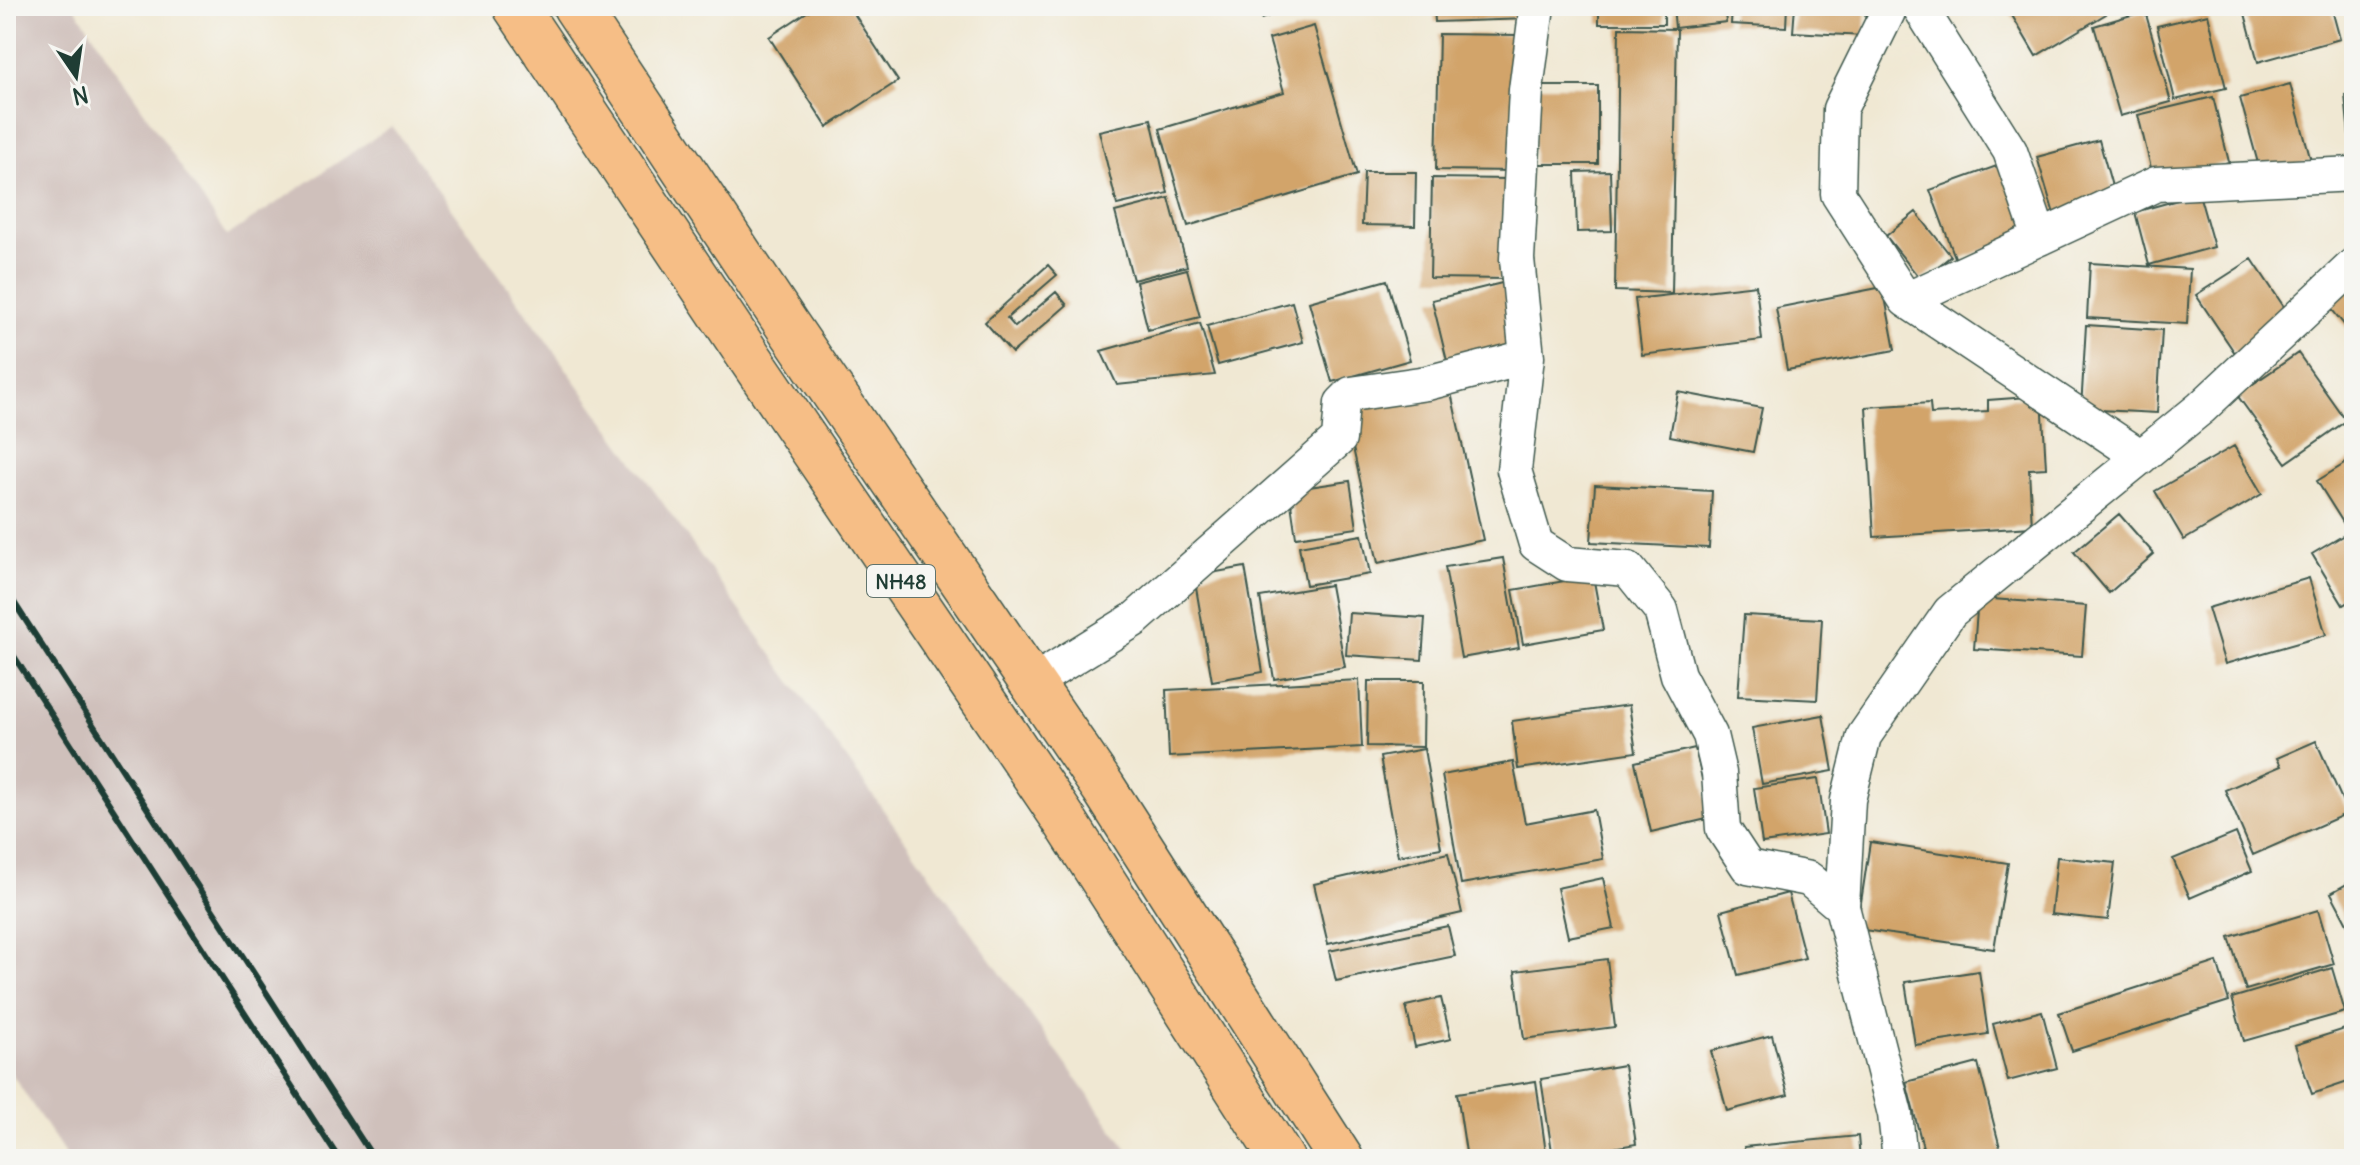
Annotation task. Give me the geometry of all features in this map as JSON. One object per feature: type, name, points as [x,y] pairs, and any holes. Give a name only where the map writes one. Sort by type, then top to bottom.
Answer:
[{"type":"highway","name":"NH48","points":[[515,6],[1061,815],[1282,1159]]},
{"type":"highway","name":"NH48","points":[[575,6],[787,325],[1111,801],[1341,1159]]},
{"type":"street","points":[[1537,6],[1526,90],[1517,259],[1527,357],[1514,470],[1536,544],[1567,564],[1628,569],[1661,610],[1678,675],[1710,735],[1719,773],[1723,829],[1748,867],[1809,879],[1842,907]]},
{"type":"street","points":[[1888,6],[1888,12],[1840,109],[1838,194],[1906,300],[2141,457]]},
{"type":"street","points":[[1919,6],[2010,151],[2040,238]]},
{"type":"street","points":[[1906,300],[2156,184],[2354,174]]},
{"type":"street","points":[[1900,1159],[1895,1114],[1842,907],[1848,800],[1864,736],[1950,612],[2201,408],[2354,265]]},
{"type":"street","points":[[1032,683],[1135,619],[1339,439],[1342,403],[1351,394],[1427,383],[1527,357]]},
{"type":"shaded area","points":[[6,6],[74,6],[227,236],[392,126],[1134,1159],[68,1159],[6,1065]]},
{"type":"building","points":[[816,6],[849,6],[898,81],[827,127],[769,37]]},
{"type":"building","points":[[1256,6],[1295,6],[1261,19]]},
{"type":"building","points":[[1434,6],[1530,6],[1530,19],[1435,22]]},
{"type":"building","points":[[1599,6],[1664,6],[1664,24],[1599,24]]},
{"type":"building","points":[[1673,6],[1724,6],[1726,22],[1675,28]]},
{"type":"building","points":[[1732,6],[1787,6],[1786,27],[1731,24]]},
{"type":"building","points":[[1795,6],[1866,6],[1864,36],[1793,32]]},
{"type":"building","points":[[2020,6],[2101,6],[2106,14],[2036,56],[2010,12]]},
{"type":"building","points":[[2243,6],[2331,6],[2340,39],[2258,62]]},
{"type":"building","points":[[2145,11],[2171,102],[2120,116],[2094,26]]},
{"type":"building","points":[[2208,14],[2226,88],[2175,100],[2157,26]]},
{"type":"building","points":[[1314,26],[1357,175],[1188,226],[1160,129],[1284,92],[1269,39]]},
{"type":"building","points":[[1619,28],[1677,29],[1672,293],[1615,291]]},
{"type":"building","points":[[1439,34],[1519,35],[1516,171],[1436,170]]},
{"type":"building","points":[[2290,84],[2311,161],[2261,174],[2240,98]]},
{"type":"building","points":[[1534,86],[1598,86],[1598,164],[1534,164]]},
{"type":"building","points":[[2354,94],[2354,155],[2351,156],[2345,95]]},
{"type":"building","points":[[2213,97],[2229,162],[2154,180],[2138,115]]},
{"type":"building","points":[[1151,119],[1168,193],[1117,205],[1099,131]]},
{"type":"building","points":[[2099,140],[2115,197],[2054,214],[2037,157]]},
{"type":"building","points":[[2005,163],[2030,233],[1956,260],[1930,190]]},
{"type":"building","points":[[1610,171],[1612,231],[1577,232],[1575,172]]},
{"type":"building","points":[[1364,172],[1416,172],[1415,226],[1362,225]]},
{"type":"building","points":[[1432,178],[1509,179],[1507,279],[1430,278]]},
{"type":"building","points":[[2199,194],[2214,247],[2149,265],[2135,212]]},
{"type":"building","points":[[1169,198],[1187,266],[1133,280],[1115,212]]},
{"type":"building","points":[[1916,212],[1951,256],[1921,280],[1886,236]]},
{"type":"building","points":[[2252,259],[2292,319],[2237,356],[2196,295]]},
{"type":"building","points":[[2090,263],[2190,269],[2187,324],[2087,318]]},
{"type":"building","points":[[1048,265],[1057,275],[1007,318],[1015,327],[1056,292],[1067,305],[1012,353],[985,322]]},
{"type":"building","points":[[1187,269],[1200,317],[1148,330],[1136,282]]},
{"type":"building","points":[[1387,280],[1410,360],[1332,382],[1309,302]]},
{"type":"building","points":[[2354,281],[2354,329],[2350,332],[2326,302]]},
{"type":"building","points":[[1502,283],[1518,351],[1449,369],[1432,300]]},
{"type":"building","points":[[1756,285],[1762,340],[1642,355],[1635,299]]},
{"type":"building","points":[[1883,287],[1895,350],[1787,370],[1776,308]]},
{"type":"building","points":[[1292,302],[1303,342],[1218,365],[1207,326]]},
{"type":"building","points":[[1200,323],[1215,375],[1117,385],[1101,351]]},
{"type":"building","points":[[2086,325],[2162,330],[2157,413],[2081,409]]},
{"type":"building","points":[[2298,353],[2346,421],[2286,463],[2237,395]]},
{"type":"building","points":[[1450,388],[1483,540],[1378,563],[1345,411]]},
{"type":"building","points":[[1678,392],[1762,408],[1753,452],[1670,436]]},
{"type":"building","points":[[2042,396],[2046,468],[2029,469],[2032,527],[1874,537],[1866,407],[1930,403],[1931,414],[1988,411],[1988,400]]},
{"type":"building","points":[[2234,446],[2262,494],[2184,540],[2155,491]]},
{"type":"building","points":[[2354,458],[2354,598],[2343,605],[2312,554],[2349,532],[2317,481]]},
{"type":"building","points":[[1350,481],[1357,528],[1296,537],[1289,490]]},
{"type":"building","points":[[1595,485],[1712,491],[1709,548],[1591,542]]},
{"type":"building","points":[[2119,514],[2154,554],[2109,593],[2074,552]]},
{"type":"building","points":[[1362,535],[1370,574],[1306,585],[1299,546]]},
{"type":"building","points":[[1503,558],[1519,648],[1461,658],[1445,567]]},
{"type":"building","points":[[1245,567],[1263,672],[1212,681],[1194,576]]},
{"type":"building","points":[[1593,576],[1603,630],[1523,644],[1513,590]]},
{"type":"building","points":[[2309,578],[2326,635],[2225,664],[2208,608]]},
{"type":"building","points":[[1330,585],[1345,667],[1274,679],[1260,597]]},
{"type":"building","points":[[1978,598],[2086,606],[2082,656],[1974,649]]},
{"type":"building","points":[[1349,613],[1425,618],[1422,660],[1346,655]]},
{"type":"building","points":[[1744,615],[1822,619],[1817,700],[1738,696]]},
{"type":"building","points":[[1359,680],[1362,747],[1169,757],[1166,690]]},
{"type":"building","points":[[1368,681],[1424,681],[1423,747],[1367,746]]},
{"type":"building","points":[[1629,705],[1636,752],[1518,769],[1512,721]]},
{"type":"building","points":[[1823,715],[1833,771],[1762,784],[1752,728]]},
{"type":"building","points":[[2316,741],[2348,813],[2253,855],[2225,790],[2281,766],[2277,758]]},
{"type":"building","points":[[1695,748],[1711,818],[1651,832],[1635,762]]},
{"type":"building","points":[[1424,749],[1441,848],[1398,856],[1380,757]]},
{"type":"building","points":[[1513,762],[1525,823],[1594,810],[1603,859],[1461,884],[1442,775]]},
{"type":"building","points":[[1818,779],[1826,834],[1762,843],[1754,788]]},
{"type":"building","points":[[2236,833],[2252,871],[2190,898],[2173,859]]},
{"type":"building","points":[[1870,842],[2008,863],[1994,949],[1857,929]]},
{"type":"building","points":[[1448,853],[1462,913],[1328,944],[1314,884]]},
{"type":"building","points":[[2057,857],[2115,863],[2108,920],[2051,914]]},
{"type":"building","points":[[1603,878],[1614,928],[1568,937],[1557,888]]},
{"type":"building","points":[[2354,880],[2354,924],[2349,927],[2331,893]]},
{"type":"building","points":[[1788,893],[1805,958],[1738,975],[1721,911]]},
{"type":"building","points":[[2318,910],[2334,964],[2246,990],[2229,937]]},
{"type":"building","points":[[1448,926],[1455,956],[1336,981],[1329,951]]},
{"type":"building","points":[[1607,959],[1615,1027],[1524,1039],[1515,971]]},
{"type":"building","points":[[2217,962],[2229,1001],[2072,1051],[2059,1013]]},
{"type":"building","points":[[2332,968],[2345,1012],[2244,1041],[2232,998]]},
{"type":"building","points":[[1979,971],[1988,1034],[1915,1045],[1905,982]]},
{"type":"building","points":[[1441,998],[1451,1039],[1415,1047],[1406,1006]]},
{"type":"building","points":[[2042,1011],[2057,1068],[2008,1081],[1993,1024]]},
{"type":"building","points":[[2354,1026],[2354,1080],[2312,1094],[2295,1045]]},
{"type":"building","points":[[1772,1035],[1788,1095],[1727,1111],[1711,1051]]},
{"type":"building","points":[[1978,1063],[2003,1159],[1926,1159],[1906,1082]]},
{"type":"building","points":[[1624,1065],[1636,1144],[1553,1158],[1541,1079]]},
{"type":"building","points":[[1536,1081],[1546,1153],[1508,1159],[1467,1159],[1457,1093]]},
{"type":"building","points":[[1858,1136],[1860,1159],[1745,1159],[1744,1147]]},
{"type":"railway","points":[[6,590],[374,1159]]},
{"type":"railway","points":[[6,644],[339,1159]]}]
